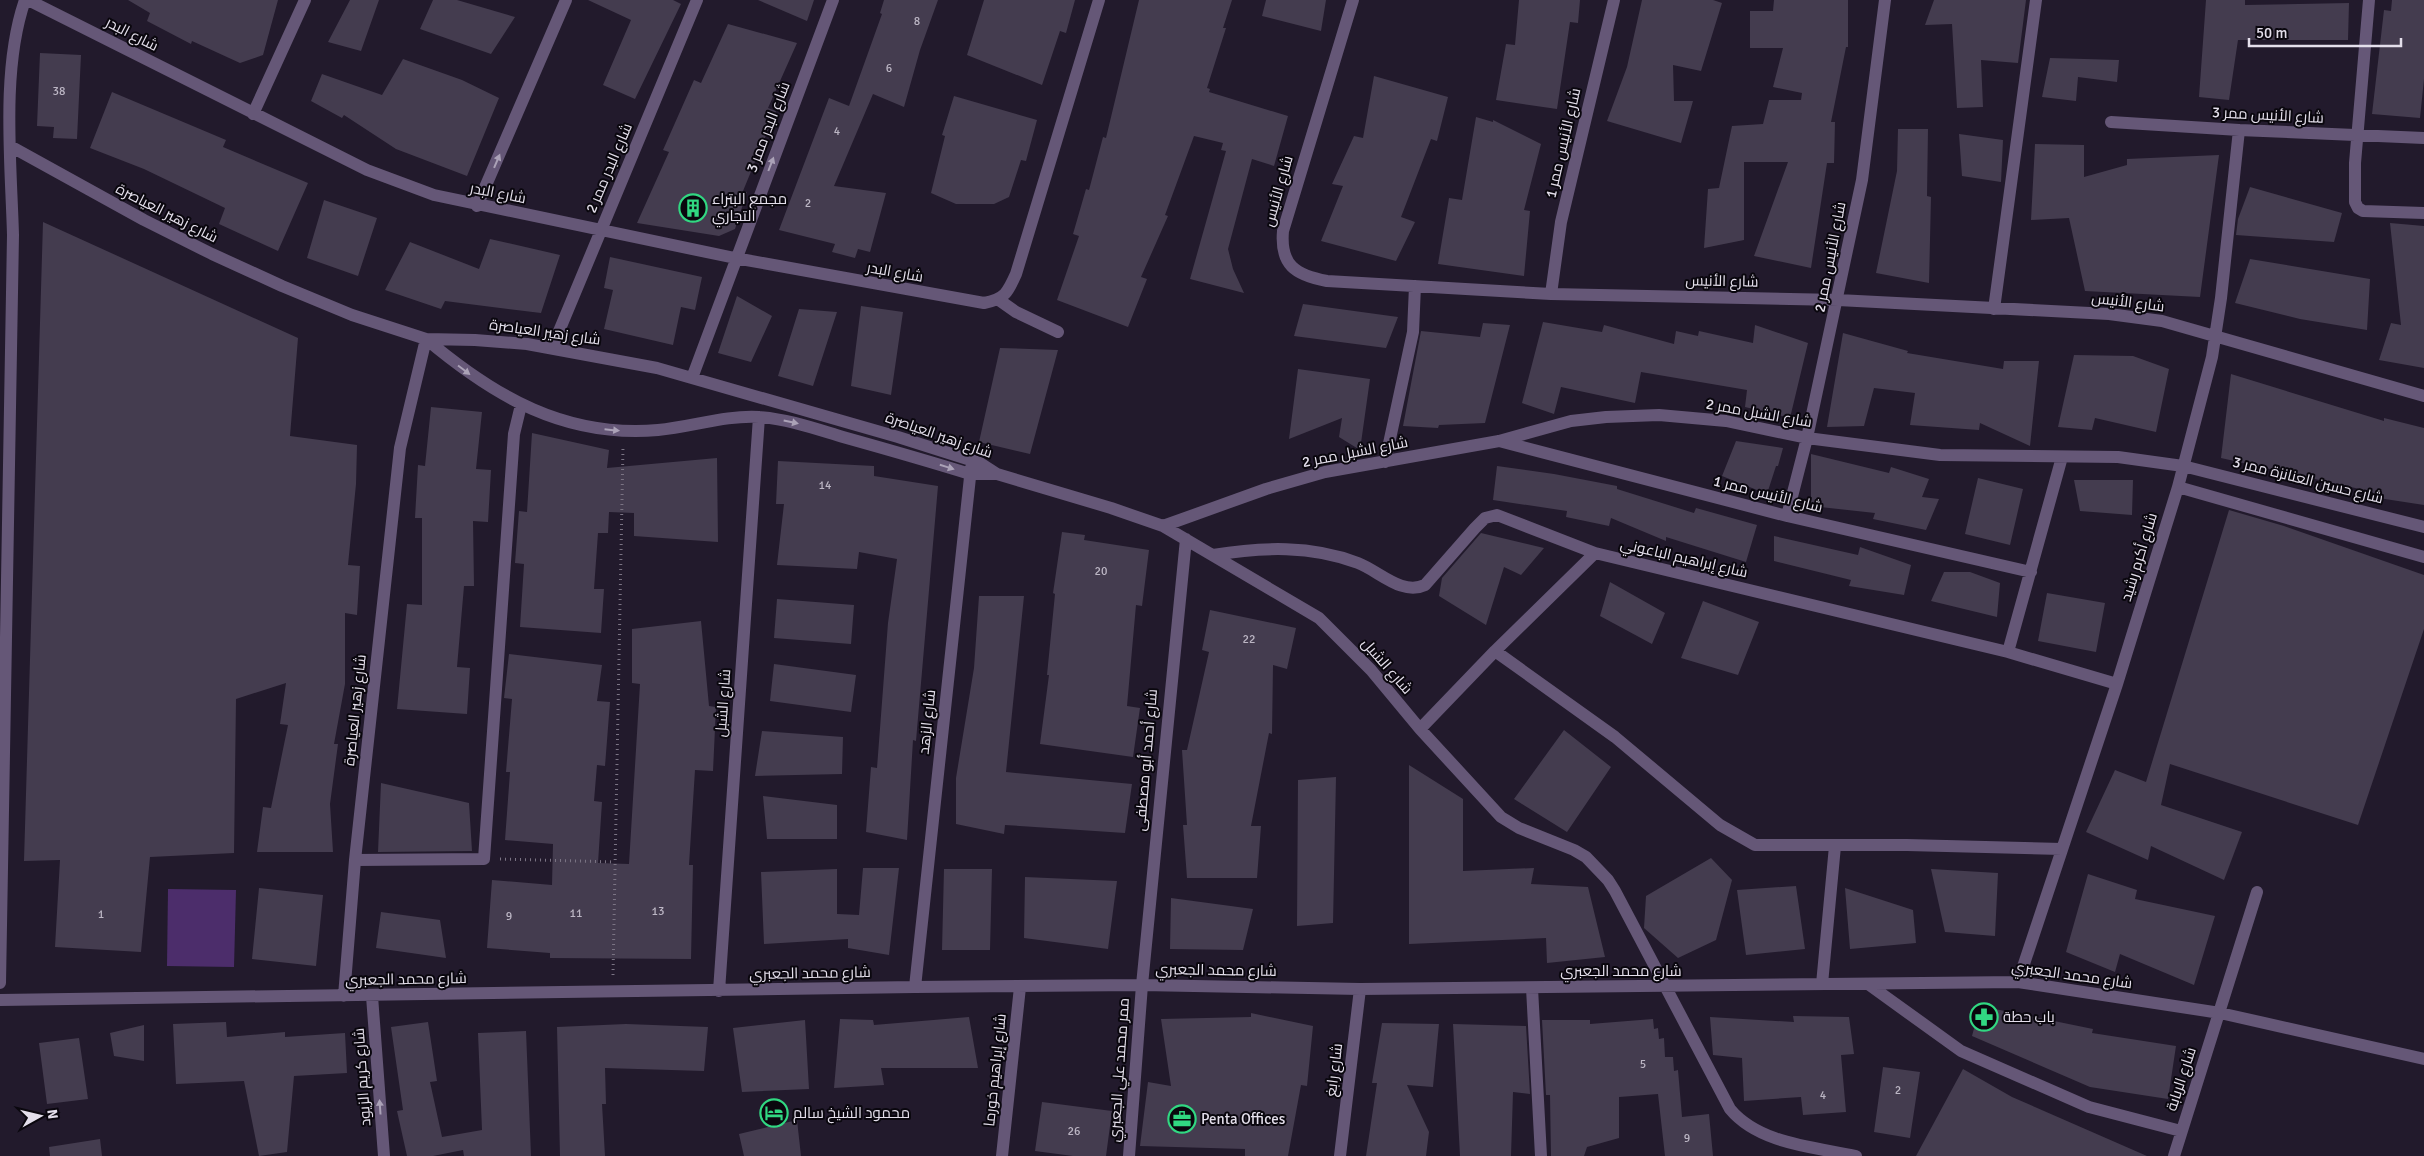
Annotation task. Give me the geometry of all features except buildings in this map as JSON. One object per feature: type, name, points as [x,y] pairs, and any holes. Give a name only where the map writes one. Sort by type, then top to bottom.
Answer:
[{"type":"street","name":"شارع البدر","points":[[27,0],[368,170],[434,195],[477,206],[601,229],[735,258],[968,301],[984,303],[999,300]]},
{"type":"street","points":[[0,983],[5,554],[13,235],[10,146],[5,129],[16,25],[27,0]]},
{"type":"street","points":[[253,114],[305,0]]},
{"type":"street","points":[[477,206],[566,0]]},
{"type":"street","name":"شارع البدر ممر 2","points":[[552,348],[697,0]]},
{"type":"street","name":"شارع البدر ممر 3","points":[[692,378],[735,258],[833,0]]},
{"type":"street","points":[[1058,332],[1016,312],[999,300],[1009,289],[1016,274],[1099,0]]},
{"type":"street","name":"شارع الأنيس","points":[[1353,0],[1288,208],[1282,248],[1286,260],[1296,271],[1312,278],[1327,281],[1551,294],[1838,300],[2109,314],[2162,321],[2424,396]]},
{"type":"street","name":"شارع الأنيس ممر 1","points":[[1551,294],[1561,222],[1614,0]]},
{"type":"street","name":"شارع الأنيس ممر 2","points":[[1787,516],[1807,438],[1838,300],[1862,180],[1885,0]]},
{"type":"street","points":[[1994,309],[2036,0]]},
{"type":"street","points":[[2369,0],[2357,135],[2354,181],[2355,202],[2358,208],[2369,211],[2424,213]]},
{"type":"street","name":"شارع الأنيس ممر 3","points":[[2111,122],[2424,138]]},
{"type":"street","name":"شارع أكرم رشيد","points":[[2018,982],[2117,684],[2184,466],[2216,336],[2239,130]]},
{"type":"street","name":"شارع زهير العياصرة","points":[[10,146],[118,207],[212,254],[352,315],[426,340],[501,341],[623,360],[898,437],[973,460],[997,474]]},
{"type":"street","points":[[0,230],[13,235]]},
{"type":"street","points":[[1386,462],[1413,332],[1415,286]]},
{"type":"street","name":"شارع زهير العياصرة","points":[[426,340],[471,375],[521,405],[570,423],[623,431],[676,428],[720,419],[759,417],[791,422],[970,474],[997,474]]},
{"type":"street","name":"شارع زهير العياصرة","points":[[344,996],[355,860],[400,448],[426,340]]},
{"type":"street","points":[[355,860],[484,859],[514,434],[521,405]]},
{"type":"street","name":"شارع الشبل ممر 2","points":[[1163,526],[1292,481],[1499,441],[1571,421],[1658,415],[1726,421],[1807,438],[1940,455],[2118,457],[2184,466]]},
{"type":"street","name":"شارع الشبل","points":[[719,991],[759,417]]},
{"type":"street","points":[[830,433],[834,418]]},
{"type":"street","points":[[894,451],[898,437]]},
{"type":"street","name":"شارع الأنيس ممر 1","points":[[1499,441],[1787,516],[2031,572]]},
{"type":"street","points":[[2008,652],[2062,457]]},
{"type":"street","name":"شارع الزهد","points":[[915,987],[973,460]]},
{"type":"street","name":"شارع حسين العنانزة ممر 3","points":[[2184,466],[2424,527]]},
{"type":"street","name":"شارع الشبل","points":[[997,474],[1111,508],[1163,526],[1319,618],[1372,670],[1420,729],[1502,817],[1519,828],[1574,850],[1595,866],[1615,891],[1664,987],[1730,1109],[1739,1121],[1758,1132],[1778,1139],[1856,1156]]},
{"type":"street","points":[[2178,487],[2424,558]]},
{"type":"street","name":"شارع إبراهيم الباعوني","points":[[1213,555],[1269,548],[1315,552],[1360,563],[1404,587],[1418,588],[1425,585],[1485,518],[1497,515],[1595,553],[2008,652],[2117,684]]},
{"type":"street","name":"شارع أحمد أبو مصطفى","points":[[1142,986],[1186,539]]},
{"type":"street","points":[[1420,729],[1494,651],[1595,553]]},
{"type":"street","points":[[1494,651],[1615,737],[1727,829],[1756,845],[2062,849]]},
{"type":"street","points":[[1822,984],[1835,846]]},
{"type":"street","name":"شارع الربابة","points":[[2174,1156],[2257,892]]},
{"type":"street","name":"شارع محمد الجعبري","points":[[0,1000],[613,993],[915,987],[1142,986],[1360,989],[2018,982],[2220,1013],[2424,1059]]},
{"type":"street","points":[[1868,984],[1961,1051],[2089,1107],[2181,1131]]},
{"type":"street","name":"ممر محمد علي الجعبري","points":[[1129,1156],[1142,986]]},
{"type":"street","name":"شارع إبراهيم خورما","points":[[1002,1156],[1020,987]]},
{"type":"street","points":[[1532,988],[1541,1156]]},
{"type":"street","name":"شارع رابغ","points":[[1340,1156],[1360,989]]},
{"type":"street","name":"شارع كريم الزيود","points":[[372,996],[384,1156]]},
{"type":"path","points":[[613,993],[623,431]]},
{"type":"path","points":[[484,859],[615,862]]},
{"type":"shaded area","points":[[168,889],[236,890],[234,967],[167,966]]},
{"type":"place","name":"مجمع البتراء التجاري","points":[[693,208]]},
{"type":"place","name":"باب حطة","points":[[1984,1017]]},
{"type":"place","name":"محمود الشيخ سالم","points":[[774,1113]]},
{"type":"place","name":"Penta Offices","points":[[1182,1119]]}]
